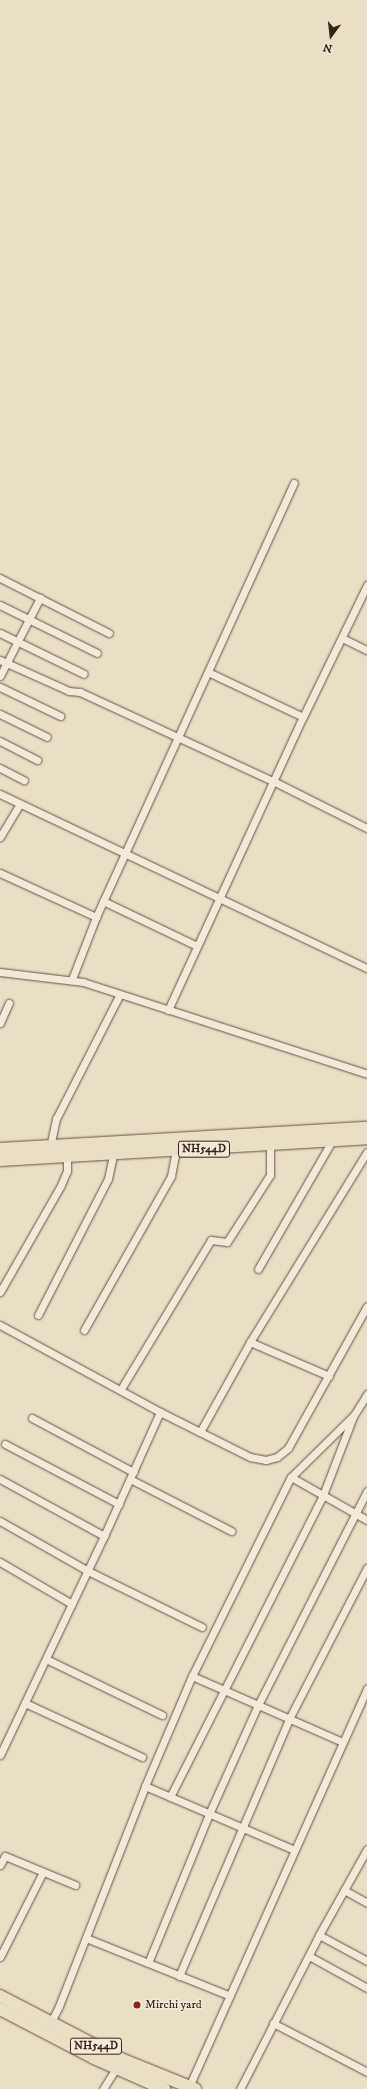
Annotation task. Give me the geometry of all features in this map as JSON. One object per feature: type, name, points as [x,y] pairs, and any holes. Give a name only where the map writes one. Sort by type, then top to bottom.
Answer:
[{"type":"highway","name":"NH544D","points":[[0,1149],[367,1128]]},
{"type":"highway","name":"NH544D","points":[[0,1160],[113,1155],[367,1138]]},
{"type":"highway","name":"NH544D","points":[[0,1996],[121,2059],[190,2088]]},
{"type":"highway","name":"NH544D","points":[[0,2009],[156,2087]]},
{"type":"street","points":[[72,979],[96,917],[127,854],[294,483]]},
{"type":"street","points":[[0,578],[109,633]]},
{"type":"street","points":[[168,1010],[197,946],[221,899],[273,781],[367,585]]},
{"type":"street","points":[[0,676],[3,661],[18,642],[40,598]]},
{"type":"street","points":[[0,605],[97,653]]},
{"type":"street","points":[[0,633],[84,674]]},
{"type":"street","points":[[342,638],[367,650]]},
{"type":"street","points":[[3,661],[70,691],[80,692],[178,739],[273,781],[367,828]]},
{"type":"street","points":[[208,672],[303,717]]},
{"type":"street","points":[[0,687],[60,716]]},
{"type":"street","points":[[0,714],[47,737]]},
{"type":"street","points":[[0,742],[37,760]]},
{"type":"street","points":[[0,768],[24,780]]},
{"type":"street","points":[[0,794],[367,968]]},
{"type":"street","points":[[0,837],[3,824],[20,804]]},
{"type":"street","points":[[0,873],[96,917]]},
{"type":"street","points":[[104,901],[197,946]]},
{"type":"street","points":[[0,972],[72,979],[367,1073]]},
{"type":"street","points":[[50,1147],[56,1119],[120,994]]},
{"type":"street","points":[[0,1023],[9,1003]]},
{"type":"street","points":[[258,1269],[332,1140]]},
{"type":"street","points":[[121,1389],[212,1240],[227,1242],[270,1175],[270,1145]]},
{"type":"street","points":[[84,1330],[171,1176],[176,1151]]},
{"type":"street","points":[[200,1432],[250,1342],[367,1152]]},
{"type":"street","points":[[38,1315],[108,1179],[113,1155]]},
{"type":"street","points":[[0,1292],[61,1185],[67,1170],[67,1157]]},
{"type":"street","points":[[0,1324],[121,1389],[160,1412],[250,1457],[266,1460],[277,1458],[288,1448],[367,1306]]},
{"type":"street","points":[[250,1342],[329,1376]]},
{"type":"street","points":[[170,1797],[223,1689],[323,1495],[354,1415],[367,1394]]},
{"type":"street","points":[[0,1755],[88,1572],[160,1412]]},
{"type":"street","points":[[51,2022],[192,1676],[291,1477],[354,1415]]},
{"type":"street","points":[[32,1418],[231,1531]]},
{"type":"street","points":[[6,1444],[119,1504]]},
{"type":"street","points":[[291,1477],[367,1520]]},
{"type":"street","points":[[0,1478],[104,1536]]},
{"type":"street","points":[[148,1963],[209,1814],[258,1705],[367,1491]]},
{"type":"street","points":[[0,1521],[88,1572],[202,1627]]},
{"type":"street","points":[[0,1562],[72,1604]]},
{"type":"street","points":[[180,1976],[289,1719],[367,1568]]},
{"type":"street","points":[[46,1658],[162,1715]]},
{"type":"street","points":[[192,1676],[342,1742]]},
{"type":"street","points":[[190,2088],[294,1850],[367,1688]]},
{"type":"street","points":[[25,1703],[142,1757]]},
{"type":"street","points":[[146,1786],[294,1850]]},
{"type":"street","points":[[240,2089],[319,1935],[367,1849]]},
{"type":"street","points":[[0,1865],[5,1856],[75,1885]]},
{"type":"street","points":[[0,1957],[43,1872]]},
{"type":"street","points":[[344,1890],[367,1903]]},
{"type":"street","points":[[319,1935],[367,1961]]},
{"type":"street","points":[[86,1938],[230,1996]]},
{"type":"street","points":[[309,1956],[367,1988]]},
{"type":"street","points":[[273,2023],[367,2072]]},
{"type":"street","points":[[103,2089],[116,2068]]},
{"type":"place","name":"Mirchi yard","points":[[137,2005]]}]
